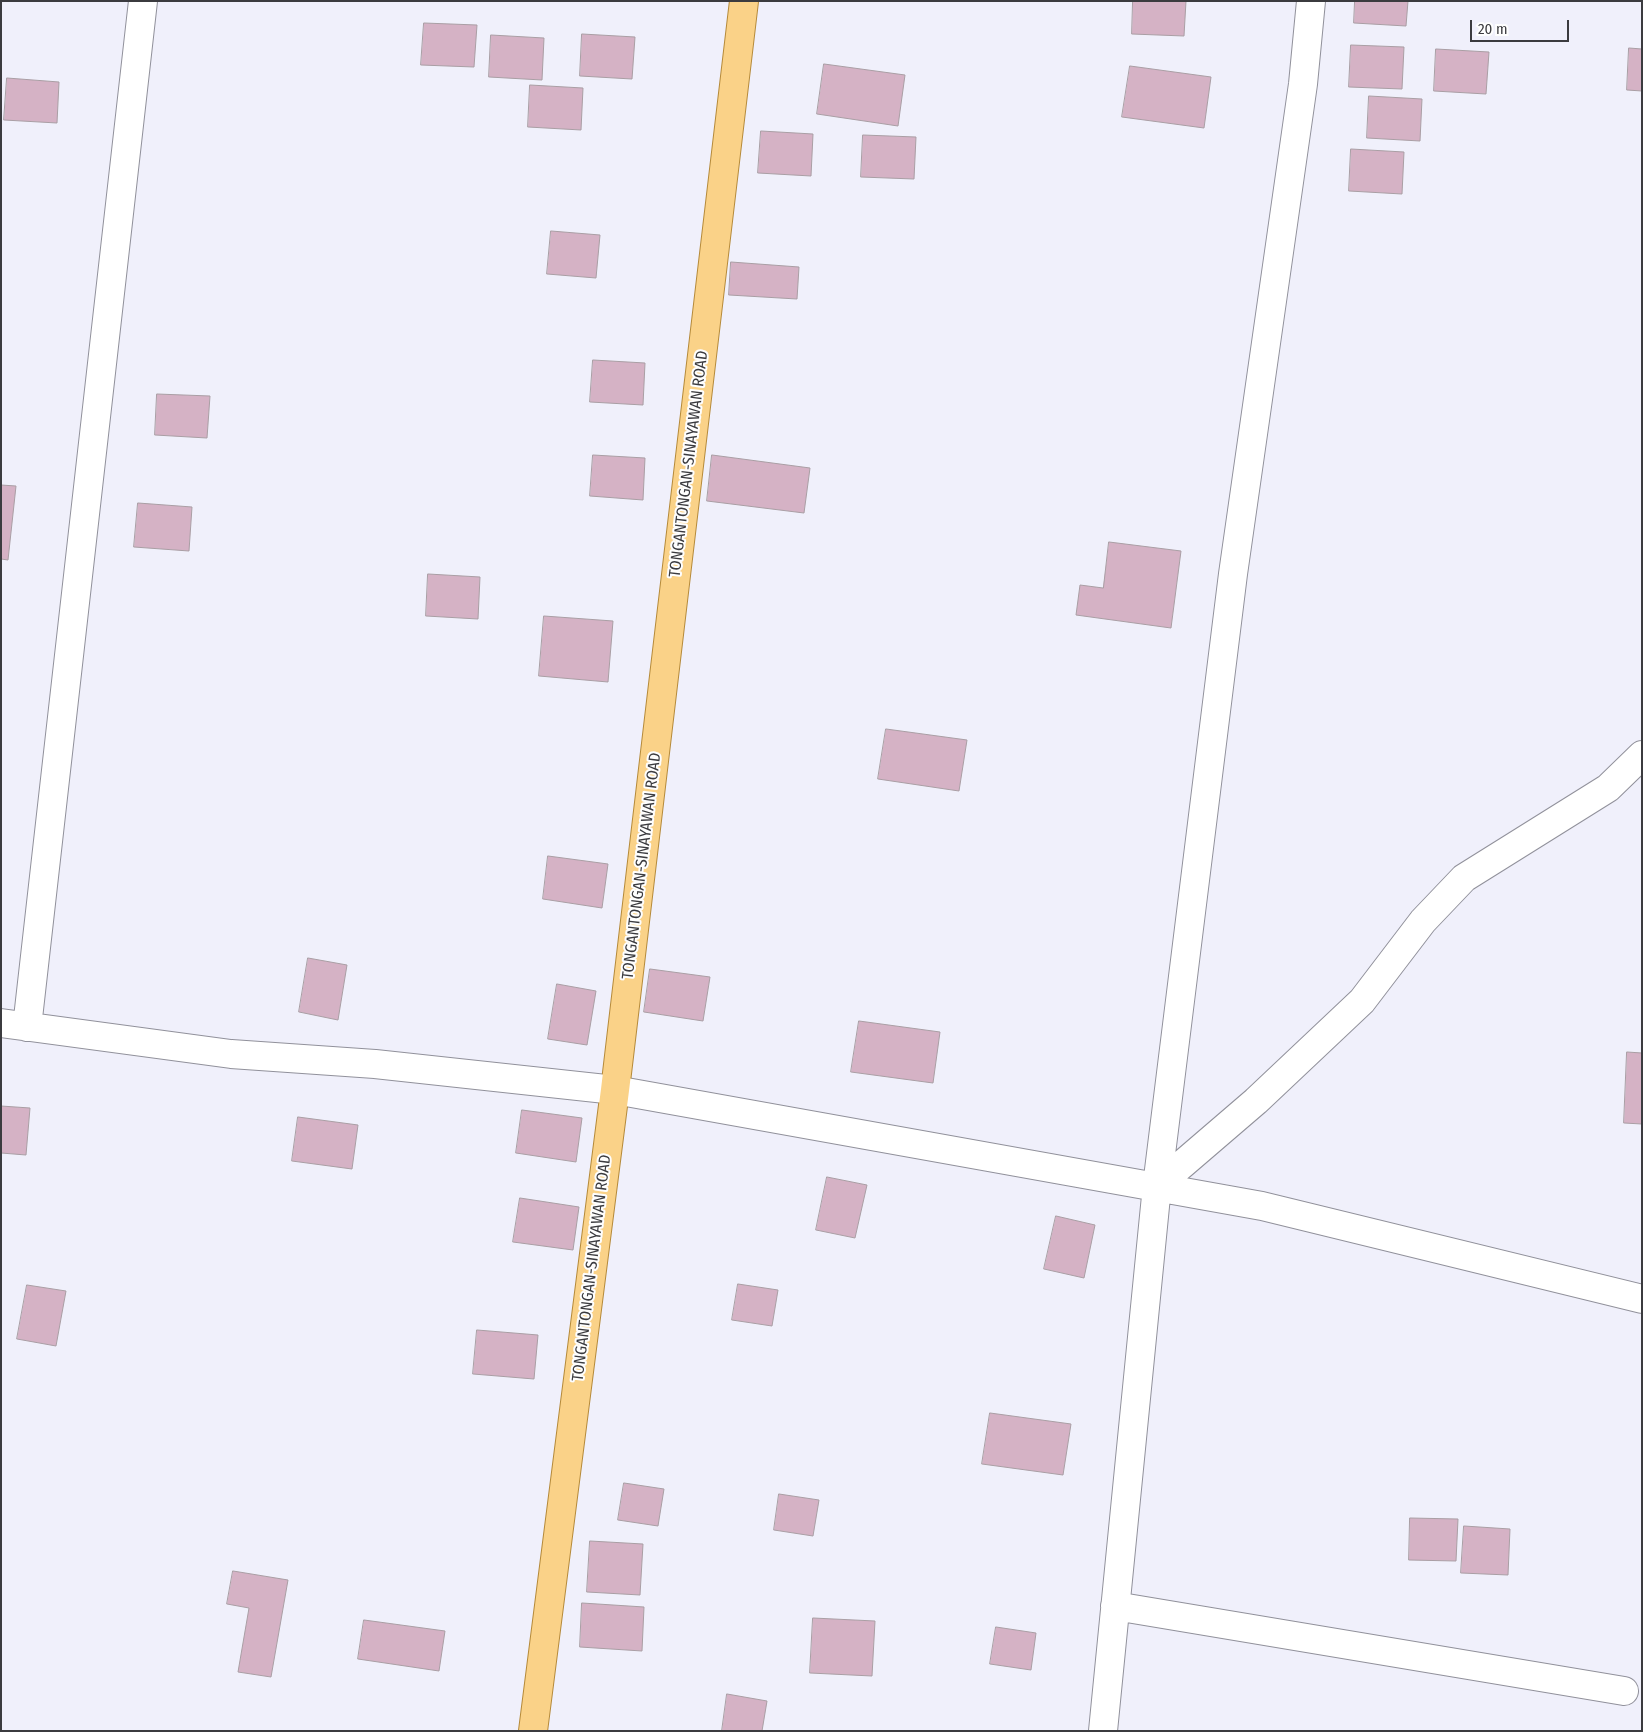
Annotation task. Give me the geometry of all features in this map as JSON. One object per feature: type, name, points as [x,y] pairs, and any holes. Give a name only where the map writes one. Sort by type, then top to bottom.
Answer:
[{"type":"main road","name":"TONGANTONGAN-SINAYAWAN ROAD","points":[[533,1731],[615,1090],[744,1]]},
{"type":"street","points":[[143,1],[14,1025],[231,1054],[376,1064],[615,1090],[1262,1206],[1642,1299]]},
{"type":"street","points":[[1103,1731],[1157,1186],[1234,574],[1303,84],[1311,1]]},
{"type":"street","points":[[1157,1186],[1256,1101],[1362,1002],[1423,921],[1464,878],[1608,788],[1642,755]]},
{"type":"street","points":[[1115,1606],[1624,1691]]},
{"type":"building","points":[[1133,1],[1186,1],[1184,36],[1132,34]]},
{"type":"building","points":[[1355,1],[1408,1],[1406,26],[1354,23]]},
{"type":"building","points":[[424,23],[477,25],[474,67],[421,65]]},
{"type":"building","points":[[582,34],[635,37],[632,79],[580,76]]},
{"type":"building","points":[[491,35],[544,38],[542,80],[489,77]]},
{"type":"building","points":[[1351,45],[1404,47],[1402,89],[1349,87]]},
{"type":"building","points":[[1629,48],[1642,49],[1642,91],[1627,90]]},
{"type":"building","points":[[1436,49],[1489,52],[1486,94],[1434,91]]},
{"type":"building","points":[[824,64],[905,75],[898,126],[817,114]]},
{"type":"building","points":[[1130,66],[1211,77],[1204,128],[1122,117]]},
{"type":"building","points":[[7,78],[59,82],[57,123],[4,120]]},
{"type":"building","points":[[530,85],[583,88],[581,130],[528,127]]},
{"type":"building","points":[[1369,96],[1422,99],[1420,141],[1367,138]]},
{"type":"building","points":[[761,131],[813,134],[811,176],[758,173]]},
{"type":"building","points":[[863,135],[916,137],[914,179],[861,177]]},
{"type":"building","points":[[1351,149],[1404,152],[1402,194],[1349,191]]},
{"type":"building","points":[[551,231],[600,235],[596,278],[547,274]]},
{"type":"building","points":[[731,262],[799,267],[797,299],[729,295]]},
{"type":"building","points":[[593,360],[645,363],[643,405],[590,402]]},
{"type":"building","points":[[157,394],[210,396],[207,438],[155,435]]},
{"type":"building","points":[[593,455],[645,458],[643,500],[590,496]]},
{"type":"building","points":[[712,455],[810,468],[804,513],[707,501]]},
{"type":"building","points":[[1,485],[16,486],[8,560],[1,559]]},
{"type":"building","points":[[138,503],[192,507],[189,551],[134,547]]},
{"type":"building","points":[[1109,542],[1181,551],[1171,628],[1076,615],[1080,585],[1103,588]]},
{"type":"building","points":[[428,574],[480,577],[478,619],[426,616]]},
{"type":"building","points":[[544,616],[613,621],[608,682],[539,676]]},
{"type":"building","points":[[886,729],[967,740],[959,791],[878,779]]},
{"type":"building","points":[[548,856],[608,864],[602,908],[543,899]]},
{"type":"building","points":[[308,958],[347,965],[338,1020],[299,1012]]},
{"type":"building","points":[[650,969],[710,977],[703,1021],[644,1012]]},
{"type":"building","points":[[557,984],[596,991],[587,1045],[548,1039]]},
{"type":"building","points":[[859,1021],[940,1032],[933,1083],[851,1072]]},
{"type":"building","points":[[1627,1052],[1642,1053],[1642,1124],[1624,1123]]},
{"type":"building","points":[[1,1106],[30,1108],[26,1155],[1,1153]]},
{"type":"building","points":[[522,1110],[582,1118],[576,1162],[516,1153]]},
{"type":"building","points":[[298,1117],[358,1125],[352,1169],[292,1161]]},
{"type":"building","points":[[827,1177],[867,1185],[855,1238],[816,1230]]},
{"type":"building","points":[[520,1198],[579,1207],[573,1250],[513,1242]]},
{"type":"building","points":[[1056,1216],[1095,1225],[1084,1278],[1044,1269]]},
{"type":"building","points":[[738,1284],[778,1290],[772,1326],[732,1320]]},
{"type":"building","points":[[27,1285],[66,1291],[56,1346],[17,1339]]},
{"type":"building","points":[[477,1330],[538,1335],[534,1379],[473,1374]]},
{"type":"building","points":[[990,1413],[1071,1424],[1063,1475],[982,1464]]},
{"type":"building","points":[[624,1483],[664,1489],[658,1526],[618,1520]]},
{"type":"building","points":[[779,1494],[819,1500],[813,1536],[774,1530]]},
{"type":"building","points":[[1410,1518],[1458,1519],[1456,1561],[1409,1560]]},
{"type":"building","points":[[1464,1526],[1510,1529],[1508,1575],[1461,1573]]},
{"type":"building","points":[[590,1541],[643,1544],[640,1595],[587,1592]]},
{"type":"building","points":[[233,1571],[288,1580],[271,1677],[238,1672],[249,1608],[227,1604]]},
{"type":"building","points":[[582,1603],[644,1607],[642,1651],[580,1647]]},
{"type":"building","points":[[813,1618],[875,1621],[872,1676],[810,1673]]},
{"type":"building","points":[[364,1620],[445,1631],[439,1671],[358,1659]]},
{"type":"building","points":[[996,1627],[1036,1633],[1031,1670],[990,1664]]},
{"type":"building","points":[[727,1694],[767,1701],[762,1731],[722,1731]]}]
